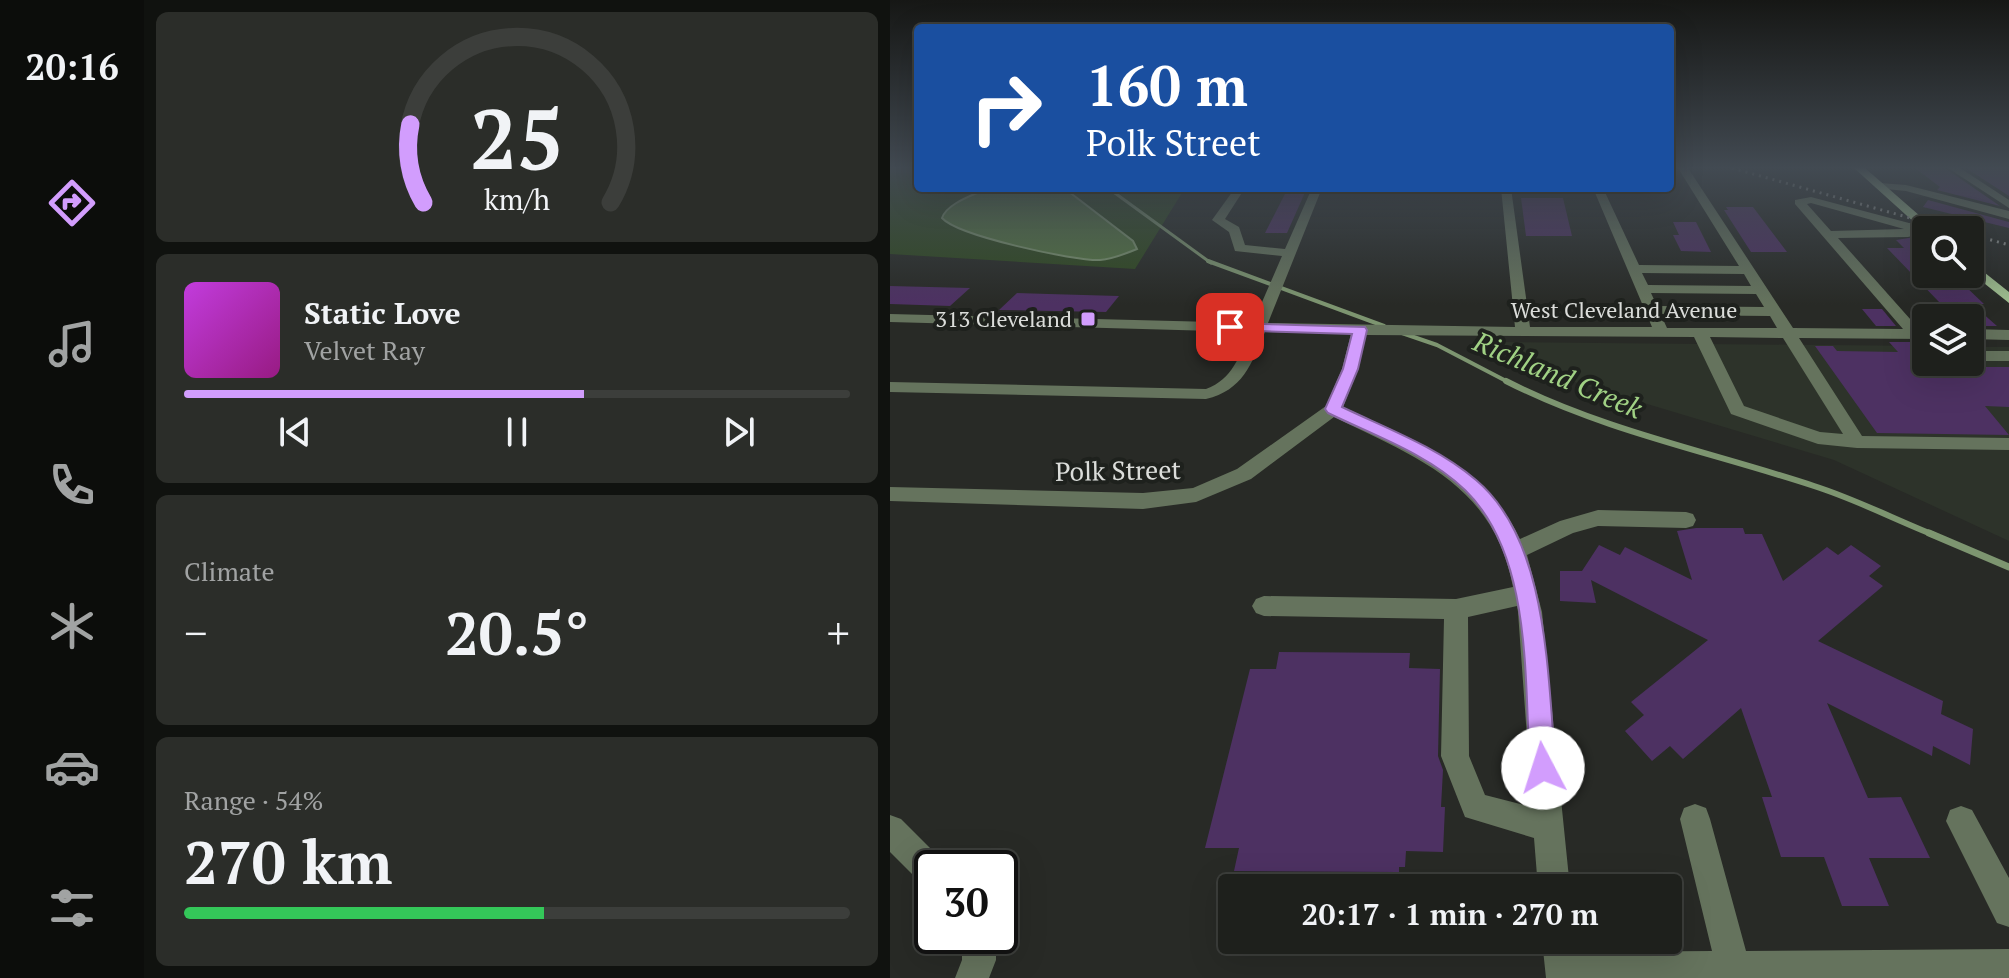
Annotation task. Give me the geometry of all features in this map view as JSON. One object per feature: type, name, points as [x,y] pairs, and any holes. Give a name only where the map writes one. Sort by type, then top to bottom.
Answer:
[{"type":"main road","points":[[1984,277],[2009,299]]},
{"type":"street","points":[[1222,214],[1218,220],[1235,230],[1239,248],[1290,253]]},
{"type":"street","points":[[890,387],[1219,392],[1232,383],[1260,328],[1306,214]]},
{"type":"street","points":[[1509,214],[1523,332]]},
{"type":"street","points":[[1609,214],[1662,333]]},
{"type":"street","points":[[1712,214],[1857,442]]},
{"type":"street","points":[[1809,214],[1912,325]]},
{"type":"street","points":[[1864,214],[1912,227]]},
{"type":"street","points":[[1828,235],[1911,233],[1909,227]]},
{"type":"street","points":[[1634,269],[1748,270]]},
{"type":"street","points":[[1643,289],[1761,290]]},
{"type":"street","points":[[1653,310],[1775,312]]},
{"type":"street","name":"West Cleveland Avenue","points":[[890,318],[1363,330],[1912,334]]},
{"type":"street","points":[[1363,330],[1333,409],[1426,454],[1472,486],[1504,528],[1514,551],[1526,594],[1553,874]]},
{"type":"street","points":[[1700,333],[1737,410],[1818,438],[1857,442],[2009,444]]},
{"type":"street","points":[[1984,334],[2009,335]]},
{"type":"street","points":[[1984,356],[2009,356]]},
{"type":"street","name":"Polk Street","points":[[890,494],[1143,501],[1196,495],[1244,474],[1333,409]]},
{"type":"street","points":[[1514,551],[1567,527],[1598,518],[1686,520]]},
{"type":"street","points":[[1264,606],[1456,609],[1526,594]]},
{"type":"street","points":[[1456,609],[1455,756],[1475,807],[1549,827]]},
{"type":"street","points":[[1695,819],[1733,966]]},
{"type":"street","points":[[1961,821],[2009,911]]},
{"type":"street","points":[[890,830],[914,854]]},
{"type":"street","points":[[972,978],[979,954]]},
{"type":"street","points":[[1561,962],[1733,966],[2009,966]]},
{"type":"shaded area","points":[[890,214],[1169,214],[1135,269],[890,254]]},
{"type":"shaded area","points":[[945,214],[1097,214],[1133,241],[1137,249],[1100,260],[1067,256],[992,239],[952,225],[942,218]]},
{"type":"shaded area","points":[[1498,342],[1912,346],[1912,376],[1984,376],[1984,347],[2009,347],[2009,541],[1834,460],[1577,383]]},
{"type":"building","points":[[1275,214],[1296,214],[1287,233],[1265,233]]},
{"type":"building","points":[[1523,214],[1567,214],[1572,236],[1526,236]]},
{"type":"building","points":[[1726,214],[1758,214],[1787,252],[1751,252]]},
{"type":"building","points":[[1950,214],[1978,214],[2009,222],[2009,228],[1984,222],[1984,216]]},
{"type":"building","points":[[1673,222],[1696,222],[1711,252],[1681,251],[1673,235],[1679,235]]},
{"type":"building","points":[[1912,237],[1912,274],[1887,248],[1904,248],[1896,240]]},
{"type":"building","points":[[890,286],[970,288],[950,306],[890,304]]},
{"type":"building","points":[[1926,288],[1967,288],[1984,304],[1970,304],[1940,303]]},
{"type":"building","points":[[1017,293],[1119,296],[1106,312],[999,310]]},
{"type":"building","points":[[1862,309],[1882,309],[1896,326],[1876,326]]},
{"type":"building","points":[[1984,315],[1997,326],[1984,326]]},
{"type":"building","points":[[1889,342],[1912,342],[1912,376],[1984,376],[1984,367],[2009,367],[2009,407],[1985,406],[2009,435],[1877,433],[1815,346],[1833,346],[1837,351],[1898,352]]},
{"type":"building","points":[[1743,528],[1745,534],[1762,534],[1783,581],[1827,547],[1838,555],[1851,545],[1881,566],[1869,576],[1883,586],[1818,641],[1943,701],[1941,714],[1973,729],[1970,765],[1933,746],[1932,756],[1827,703],[1868,798],[1901,797],[1930,858],[1869,858],[1889,906],[1842,906],[1824,857],[1781,857],[1762,797],[1772,797],[1741,708],[1683,759],[1670,746],[1652,761],[1625,731],[1644,715],[1631,702],[1708,640],[1591,580],[1596,603],[1560,601],[1560,571],[1582,571],[1599,545],[1620,555],[1625,547],[1692,580],[1677,531]]},
{"type":"building","points":[[1279,652],[1410,653],[1409,668],[1440,669],[1438,756],[1443,770],[1441,807],[1445,807],[1443,852],[1406,851],[1405,867],[1399,867],[1399,872],[1234,871],[1239,848],[1205,848],[1250,669],[1276,669]]},
{"type":"waterway","name":"Richland Creek","points":[[1143,214],[1209,261]]},
{"type":"waterway","name":"Richland Creek","points":[[1209,261],[1384,326]]},
{"type":"waterway","name":"Richland Creek","points":[[1402,333],[1437,345],[1507,382]]},
{"type":"waterway","name":"Richland Creek","points":[[1507,382],[1619,427],[1829,491],[1934,535]]},
{"type":"waterway","name":"Richland Creek","points":[[1929,533],[2009,567]]},
{"type":"railway","points":[[1895,214],[1912,218]]},
{"type":"railway","points":[[1984,238],[2009,245]]},
{"type":"place","name":"313 Cleveland","points":[[1088,319]]},
{"type":"route","points":[[1230,327],[1360,330],[1350,369],[1333,409],[1426,454],[1472,486],[1504,528],[1520,564],[1530,612],[1543,768]]}]
